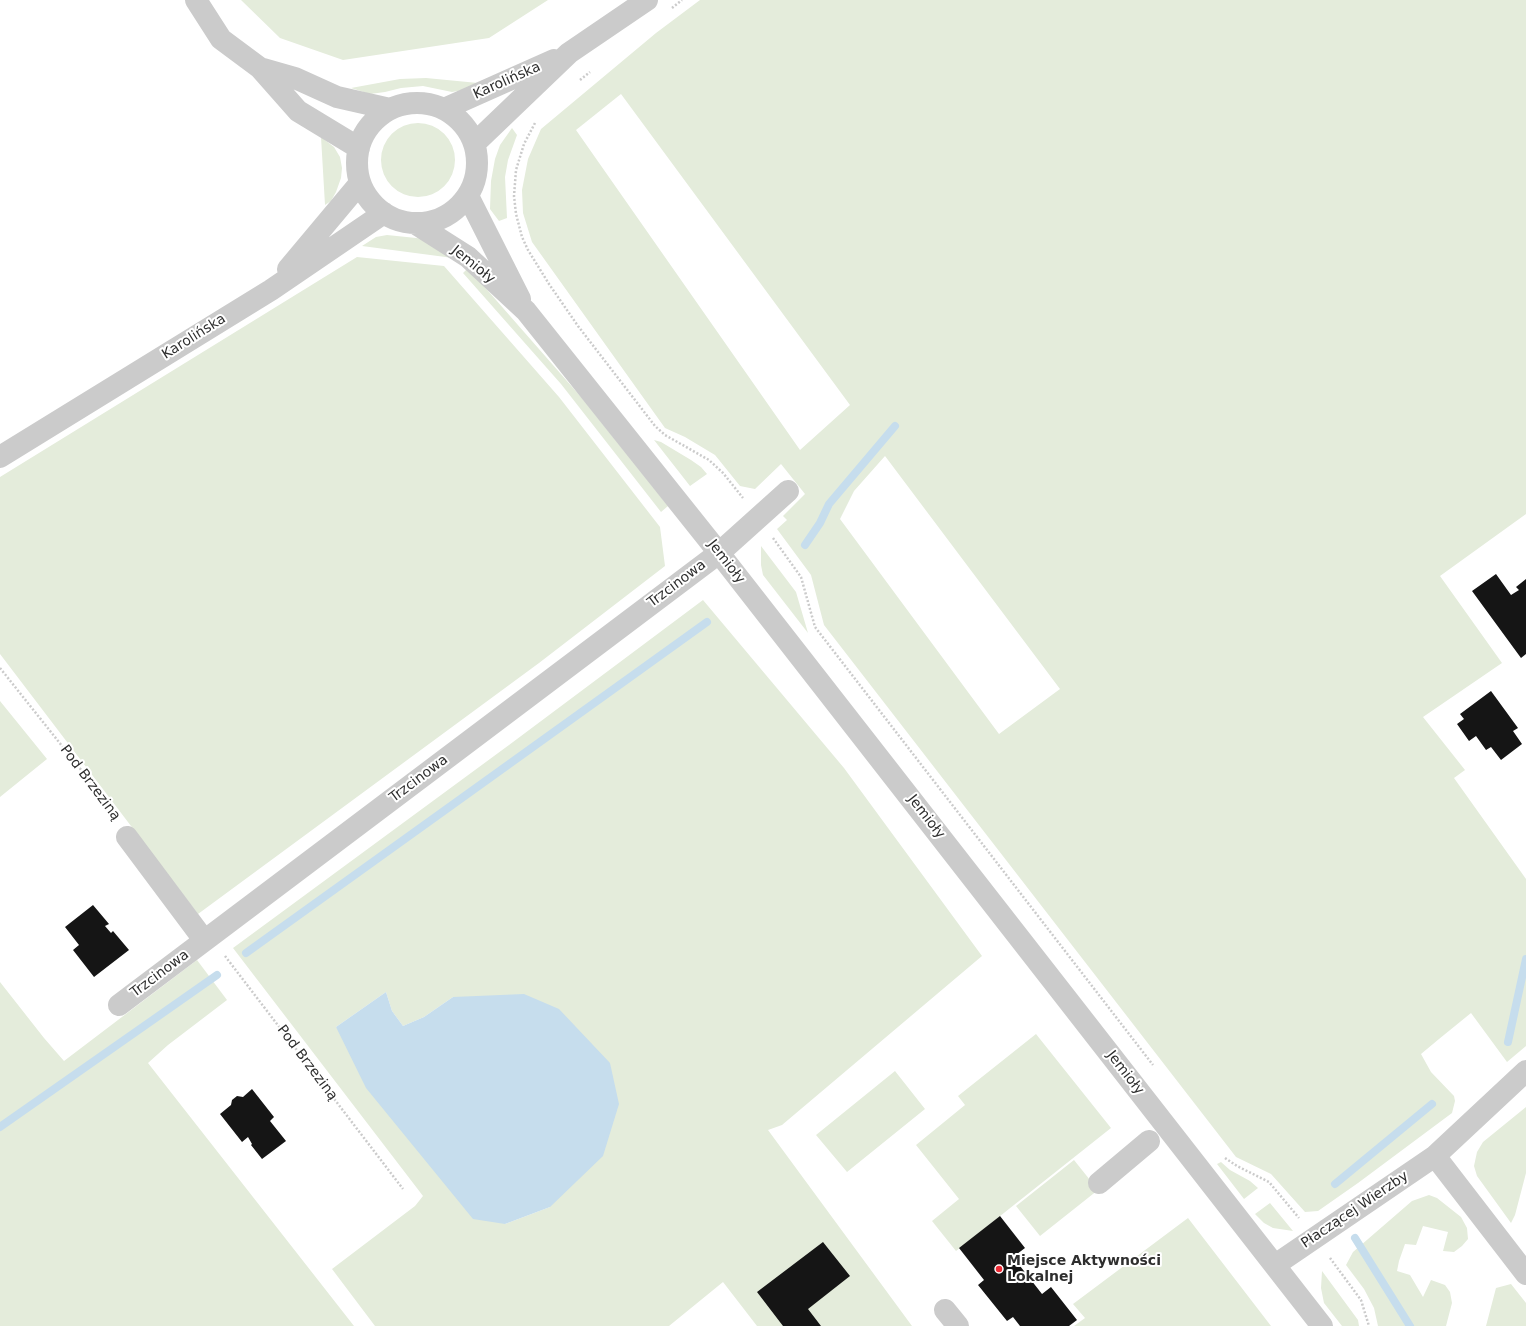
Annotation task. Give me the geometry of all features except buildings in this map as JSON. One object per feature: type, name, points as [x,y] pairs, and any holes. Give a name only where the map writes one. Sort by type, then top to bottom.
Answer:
[{"type":"street","points":[[196,0],[221,39],[260,68],[298,111],[359,148]]},
{"type":"street","name":"Karolińska","points":[[474,144],[570,53],[647,0]]},
{"type":"street","name":"Karolińska","points":[[444,109],[570,53]]},
{"type":"street","points":[[260,68],[295,78],[337,97],[390,109]]},
{"type":"street","points":[[408,103],[427,103],[444,109],[460,120],[474,144],[477,155],[476,176],[468,196],[455,211],[436,221],[416,224],[395,220],[378,209],[364,193],[360,183],[358,164],[359,148],[363,133],[374,120],[390,109],[408,103]]},
{"type":"street","points":[[271,290],[360,183]]},
{"type":"street","name":"Jemioły","points":[[468,196],[526,311]]},
{"type":"street","name":"Karolińska","points":[[0,457],[271,290],[384,213]]},
{"type":"street","name":"Jemioły","points":[[416,224],[468,257],[526,311],[719,553],[1322,1326]]},
{"type":"street","name":"Trzcinowa","points":[[119,1005],[719,553],[788,491]]},
{"type":"street","name":"Pod Brzeziną","points":[[127,837],[207,938]]},
{"type":"street","name":"Płaczącej Wierzby","points":[[1275,1265],[1435,1156],[1526,1071]]},
{"type":"street","points":[[1099,1183],[1149,1141]]},
{"type":"street","points":[[1435,1156],[1526,1274]]},
{"type":"path","points":[[670,10],[682,0]]},
{"type":"path","points":[[578,82],[595,68]]},
{"type":"path","points":[[536,122],[524,144],[516,170],[514,196],[516,214],[522,237],[528,250],[550,284],[578,326],[655,426],[665,435],[709,460],[723,473],[758,517],[801,576],[815,627],[1157,1069]]},
{"type":"path","name":"Pod Brzeziną","points":[[0,668],[119,818],[127,837]]},
{"type":"path","name":"Pod Brzeziną","points":[[207,938],[404,1190]]},
{"type":"path","points":[[1225,1158],[1269,1182],[1282,1196],[1361,1300],[1369,1326]]},
{"type":"green space","points":[[241,0],[548,0],[489,38],[343,60],[280,38]]},
{"type":"green space","points":[[700,0],[1526,0],[1526,514],[1440,576],[1502,663],[1423,717],[1465,770],[1454,778],[1526,879],[1526,1046],[1507,1062],[1471,1013],[1421,1054],[1431,1072],[1454,1096],[1455,1101],[1452,1113],[1318,1211],[1305,1212],[1271,1174],[1236,1157],[824,625],[811,575],[777,529],[787,520],[783,516],[805,494],[781,464],[755,489],[740,486],[715,455],[685,437],[665,428],[532,242],[523,213],[522,190],[528,159],[541,129],[656,33]],"holes":[[[621,94],[850,405],[800,450],[576,130]],[[885,456],[1060,689],[999,734],[840,519],[854,491]]]},
{"type":"green space","points":[[426,78],[478,83],[469,89],[452,92],[423,86],[401,88],[370,94],[351,88],[400,79]]},
{"type":"green space","points":[[411,123],[425,123],[439,129],[449,139],[455,153],[455,167],[449,181],[439,191],[425,197],[411,197],[397,191],[387,181],[381,167],[381,153],[387,139],[397,129]]},
{"type":"green space","points":[[512,128],[517,135],[508,160],[505,177],[507,218],[499,221],[490,209],[491,181],[495,159],[500,145]]},
{"type":"green space","points":[[321,137],[334,147],[340,157],[342,168],[341,178],[336,192],[331,201],[325,205]]},
{"type":"green space","points":[[387,235],[426,239],[453,258],[362,246],[376,237]]},
{"type":"green space","points":[[357,257],[444,266],[559,397],[660,527],[665,566],[539,663],[198,914],[0,654],[0,477]]},
{"type":"green space","points":[[468,268],[581,397],[668,506],[661,512],[561,384],[463,273]]},
{"type":"green space","points":[[654,440],[661,442],[691,460],[701,467],[707,474],[690,486]]},
{"type":"green space","points":[[761,546],[796,592],[808,633],[763,575],[761,565]]},
{"type":"green space","points":[[703,600],[844,768],[982,956],[782,1125],[768,1130],[912,1326],[757,1326],[723,1282],[669,1326],[375,1326],[332,1269],[415,1206],[423,1196],[233,948]],"holes":[[[386,992],[392,1011],[403,1026],[424,1017],[453,997],[550,1207],[505,1224],[336,1027]]]},
{"type":"green space","points":[[0,701],[47,759],[0,797]]},
{"type":"green space","points":[[197,960],[227,1000],[168,1045],[148,1063],[354,1326],[0,1326],[0,982],[64,1061]]},
{"type":"green space","points":[[1036,1034],[1111,1128],[956,1251],[932,1221],[959,1199],[916,1145],[965,1105],[958,1096]]},
{"type":"green space","points":[[895,1071],[925,1109],[847,1172],[816,1135]]},
{"type":"green space","points":[[1526,1107],[1526,1173],[1515,1215],[1511,1223],[1477,1176],[1474,1166],[1477,1152],[1483,1142]]},
{"type":"green space","points":[[1074,1160],[1098,1190],[1040,1236],[1016,1206]]},
{"type":"green space","points":[[1221,1162],[1230,1170],[1250,1181],[1258,1188],[1244,1199],[1217,1164]]},
{"type":"green space","points":[[1429,1195],[1437,1198],[1461,1217],[1467,1228],[1468,1239],[1454,1252],[1443,1251],[1448,1232],[1423,1226],[1416,1245],[1405,1244],[1397,1271],[1410,1275],[1423,1297],[1431,1280],[1445,1285],[1450,1292],[1452,1303],[1446,1326],[1378,1326],[1374,1308],[1364,1289],[1346,1265],[1353,1252],[1412,1201]]},
{"type":"green space","points":[[1270,1203],[1293,1231],[1273,1228],[1264,1223],[1255,1214]]},
{"type":"green space","points":[[1188,1218],[1271,1326],[1074,1326],[1085,1318],[1073,1304]]},
{"type":"green space","points":[[1322,1271],[1358,1320],[1359,1326],[1342,1326],[1324,1303],[1321,1288]]},
{"type":"green space","points":[[1511,1284],[1526,1303],[1526,1326],[1486,1326],[1496,1288]]},
{"type":"water","points":[[386,992],[392,1011],[403,1026],[424,1017],[453,997],[524,994],[559,1009],[610,1063],[619,1104],[603,1156],[550,1207],[505,1224],[473,1219],[366,1088],[336,1027]]},
{"type":"waterway","points":[[805,545],[820,523],[829,504],[895,426]]},
{"type":"waterway","points":[[246,953],[707,622]]},
{"type":"waterway","points":[[1508,1042],[1526,959]]},
{"type":"waterway","points":[[0,1127],[217,975]]},
{"type":"waterway","points":[[1335,1184],[1432,1104]]},
{"type":"waterway","points":[[1355,1238],[1410,1326]]},
{"type":"place","name":"Miejsce Aktywności Lokalnej","points":[[999,1269]]}]
